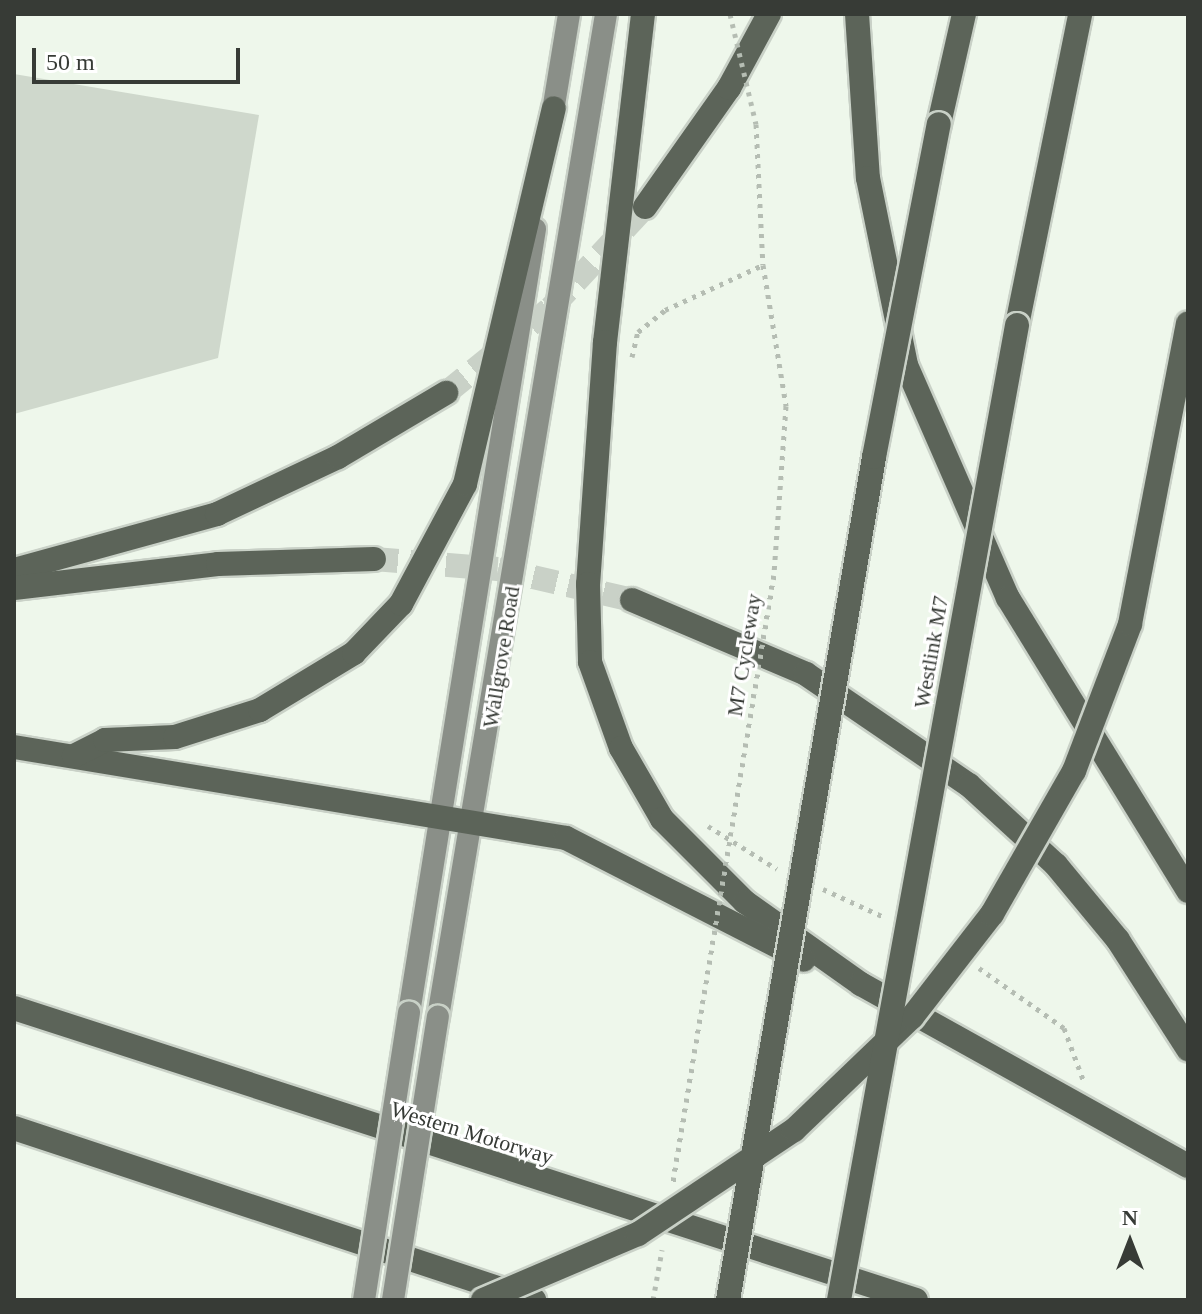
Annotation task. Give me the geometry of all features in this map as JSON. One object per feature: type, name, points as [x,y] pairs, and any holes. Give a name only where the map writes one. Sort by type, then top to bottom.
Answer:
[{"type":"highway","points":[[643,14],[605,342],[590,662],[621,748],[662,819],[745,902],[861,984],[1188,1166]]},
{"type":"highway","points":[[645,207],[729,88],[769,14]]},
{"type":"highway","points":[[857,14],[868,178],[906,365],[1008,598],[1188,891]]},
{"type":"highway","points":[[728,1300],[874,457],[939,124],[964,14]]},
{"type":"highway","name":"Westlink M7","points":[[839,1300],[1017,325],[1080,14]]},
{"type":"highway","points":[[74,756],[105,740],[175,737],[260,710],[354,653],[401,604],[465,484],[554,108]]},
{"type":"highway","points":[[483,1300],[638,1234],[781,1140],[912,1017],[992,914],[1074,771],[1130,624],[1188,324]]},
{"type":"highway","points":[[14,570],[217,514],[338,457],[446,393]]},
{"type":"highway","points":[[14,588],[218,564],[374,559]]},
{"type":"highway","points":[[632,600],[806,674],[904,735],[1056,865],[1167,1012],[1188,1049]]},
{"type":"highway","points":[[14,747],[442,813],[592,846],[822,971],[861,984]]},
{"type":"highway","name":"Western Motorway","points":[[14,1008],[916,1300]]},
{"type":"highway","points":[[14,1128],[534,1300]]},
{"type":"main road","name":"Wallgrove Road","points":[[364,1300],[569,14]]},
{"type":"main road","name":"Wallgrove Road","points":[[393,1300],[606,14]]},
{"type":"path","name":"M7 Cycleway","points":[[671,1192],[774,574],[786,406],[763,265],[756,124],[730,14]]},
{"type":"path","points":[[630,372],[638,332],[665,310],[763,265]]},
{"type":"path","points":[[653,1300],[664,1238]]},
{"type":"building","points":[[14,74],[259,115],[218,358],[14,414]]},
{"type":"tunnel","points":[[446,393],[551,308],[645,207]]},
{"type":"tunnel","points":[[374,559],[498,569],[632,600]]}]
